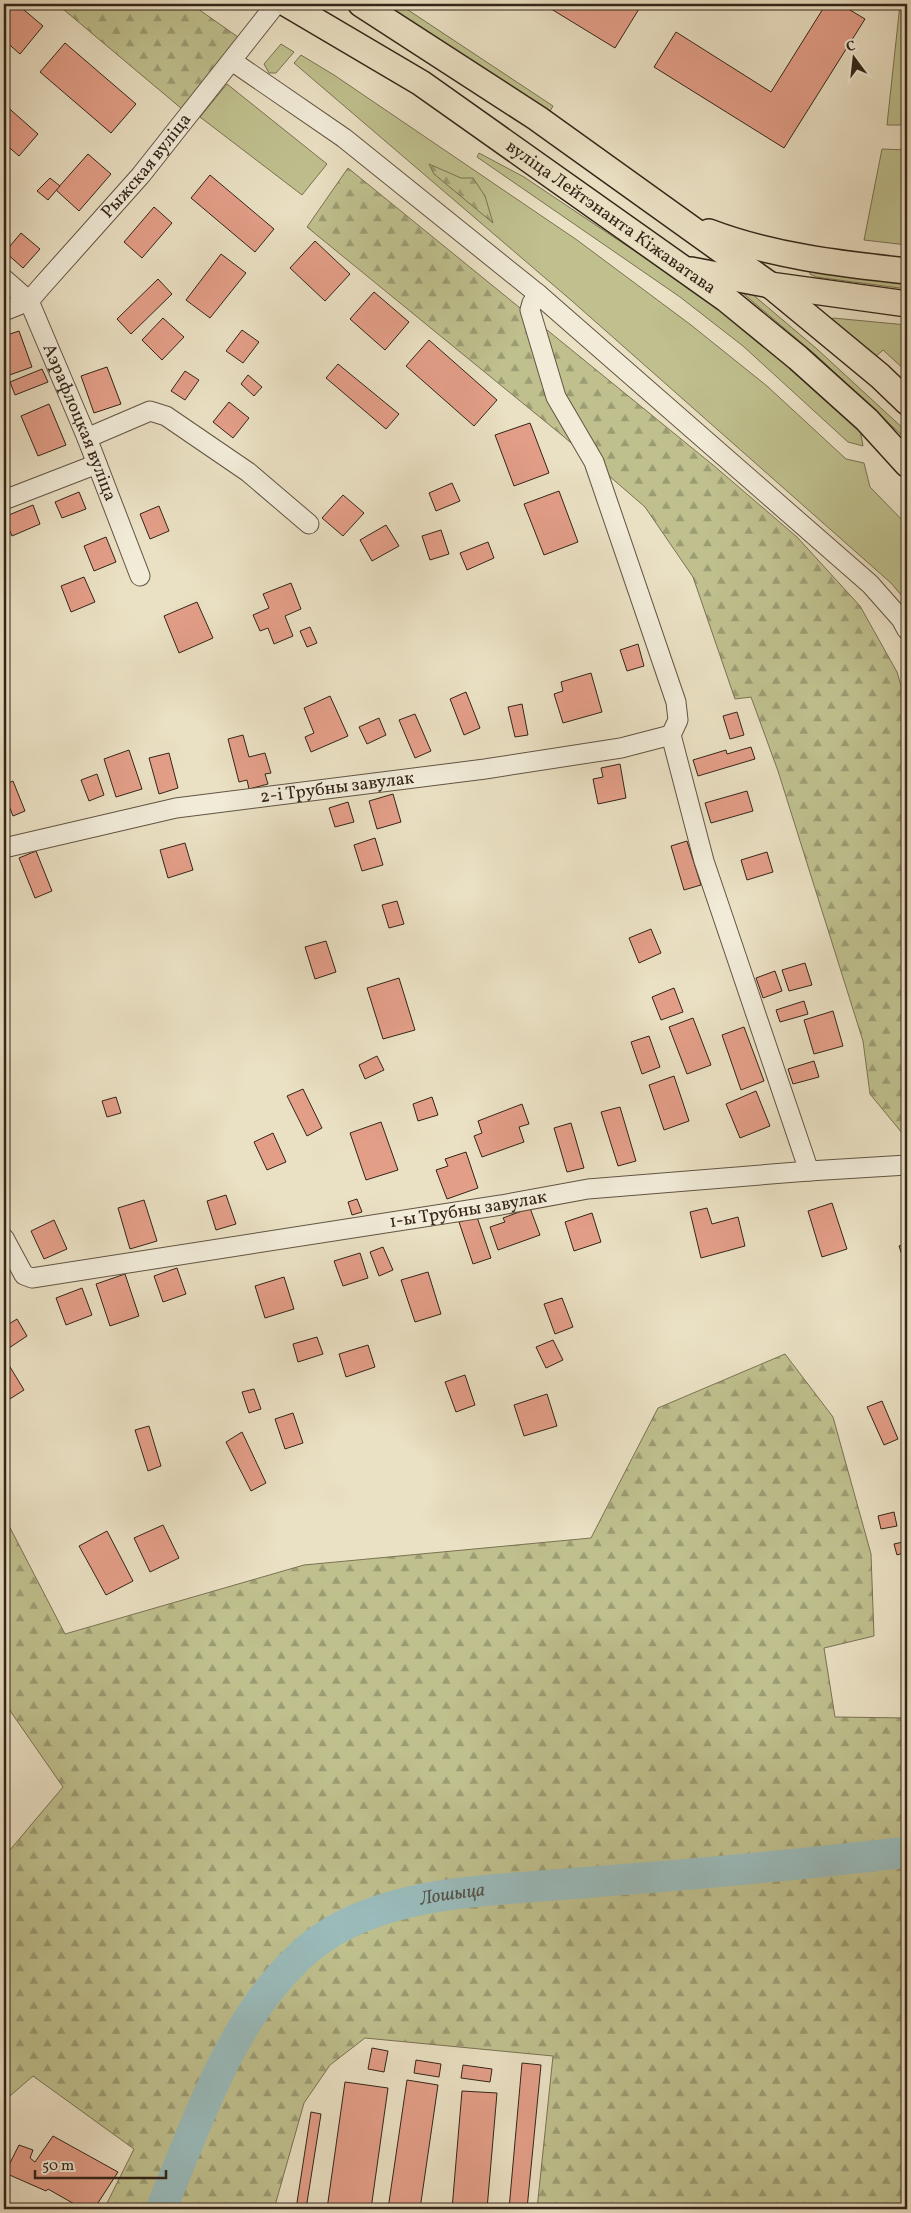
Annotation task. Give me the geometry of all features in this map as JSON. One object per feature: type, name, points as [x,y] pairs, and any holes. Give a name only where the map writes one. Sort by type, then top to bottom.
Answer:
[{"type":"main road","name":"вуліца Лейтэнанта Кіжаватава","points":[[287,4],[421,83],[726,299],[798,358],[867,420],[907,464]]},
{"type":"main road","name":"вуліца Лейтэнанта Кіжаватава","points":[[362,4],[537,118],[684,223],[770,286],[880,376],[907,402]]},
{"type":"main road","points":[[629,229],[640,229],[646,224],[648,218],[645,195]]},
{"type":"main road","points":[[684,223],[732,241],[816,259],[907,271]]},
{"type":"main road","points":[[684,268],[770,286],[907,304]]},
{"type":"street","name":"Рыжская вуліца","points":[[4,311],[29,301],[141,175],[276,4]]},
{"type":"street","points":[[232,61],[344,138],[538,294],[870,584],[901,619],[907,630]]},
{"type":"street","name":"Аэрафлоцкая вуліца","points":[[4,279],[29,301],[97,464],[140,576]]},
{"type":"street","points":[[538,294],[530,310],[556,398],[594,462],[676,702],[678,720],[671,735],[704,861],[809,1171]]},
{"type":"street","points":[[86,438],[150,411],[166,416],[248,472],[309,524]]},
{"type":"street","points":[[4,500],[97,464]]},
{"type":"street","name":"2-і Трубны завулак","points":[[4,848],[176,808],[485,769],[621,748],[671,735]]},
{"type":"street","name":"1-ы Трубны завулак","points":[[4,1238],[24,1275],[32,1278],[501,1206],[588,1189],[907,1165]]},
{"type":"green space","points":[[57,4],[191,4],[238,37],[182,109]]},
{"type":"green space","points":[[377,4],[399,4],[553,106],[549,113]]},
{"type":"green space","points":[[900,4],[907,4],[907,125],[887,125]]},
{"type":"green space","points":[[281,44],[294,52],[276,73],[269,73],[264,64]]},
{"type":"green space","points":[[301,55],[334,75],[577,240],[691,325],[767,386],[846,459],[864,463],[870,487],[907,525],[907,602],[891,583],[572,301],[294,63]]},
{"type":"green space","points":[[227,84],[327,164],[302,195],[200,117]]},
{"type":"green space","points":[[882,149],[907,150],[907,245],[864,240]]},
{"type":"green space","points":[[479,153],[524,177],[666,272],[765,342],[860,429],[863,446],[848,442],[743,346],[680,297],[477,157]]},
{"type":"green space","points":[[429,164],[461,178],[473,178],[485,196],[493,223],[434,174]]},
{"type":"green space","points":[[348,168],[713,465],[797,537],[860,606],[897,672],[907,706],[907,1139],[870,1094],[863,1041],[778,771],[751,697],[735,699],[693,577],[645,507],[563,436],[307,227]]},
{"type":"green space","points":[[809,270],[907,280],[907,289],[816,277],[810,274]]},
{"type":"green space","points":[[745,288],[817,349],[907,432],[907,440],[816,355],[739,290]]},
{"type":"green space","points":[[833,318],[907,325],[907,372],[883,350],[873,359],[829,321]]},
{"type":"green space","points":[[785,1354],[833,1417],[871,1554],[874,1636],[824,1648],[835,1717],[907,1718],[907,2209],[537,2209],[553,2056],[365,2038],[330,2065],[304,2103],[274,2209],[104,2209],[134,2149],[33,2076],[4,2101],[4,1857],[63,1787],[4,1702],[4,1516],[65,1634],[304,1565],[591,1538],[658,1408]]},
{"type":"building","points":[[4,4],[17,4],[43,26],[20,54],[4,40]]},
{"type":"building","points":[[543,4],[642,4],[615,48]]},
{"type":"building","points":[[826,4],[840,4],[865,19],[784,148],[654,67],[676,32],[771,92]]},
{"type":"building","points":[[65,43],[136,104],[111,133],[40,72]]},
{"type":"building","points":[[905,51],[907,51],[907,69],[905,69]]},
{"type":"building","points":[[4,104],[38,134],[19,156],[4,143]]},
{"type":"building","points":[[88,154],[111,174],[79,211],[56,190]]},
{"type":"building","points":[[210,175],[274,229],[255,252],[191,198]]},
{"type":"building","points":[[50,178],[60,186],[48,200],[37,191]]},
{"type":"building","points":[[154,207],[172,223],[142,258],[124,242]]},
{"type":"building","points":[[21,233],[40,249],[23,268],[5,252]]},
{"type":"building","points":[[315,241],[350,274],[325,301],[290,268]]},
{"type":"building","points":[[221,254],[246,273],[210,318],[186,300]]},
{"type":"building","points":[[158,279],[172,294],[131,334],[117,319]]},
{"type":"building","points":[[374,292],[409,322],[385,350],[350,319]]},
{"type":"building","points":[[163,318],[184,337],[162,360],[142,340]]},
{"type":"building","points":[[242,330],[259,342],[243,363],[226,351]]},
{"type":"building","points":[[19,331],[32,367],[4,377],[4,336]]},
{"type":"building","points":[[429,340],[497,400],[474,426],[406,366]]},
{"type":"building","points":[[338,364],[399,414],[386,429],[326,378]]},
{"type":"building","points":[[107,367],[121,404],[94,413],[81,376]]},
{"type":"building","points":[[42,369],[48,382],[15,395],[10,382]]},
{"type":"building","points":[[185,371],[199,380],[185,400],[171,391]]},
{"type":"building","points":[[248,375],[262,387],[254,396],[241,384]]},
{"type":"building","points":[[229,402],[249,418],[233,438],[213,422]]},
{"type":"building","points":[[49,404],[66,445],[38,456],[21,416]]},
{"type":"building","points":[[530,423],[549,473],[514,486],[495,435]]},
{"type":"building","points":[[452,483],[460,501],[436,511],[429,493]]},
{"type":"building","points":[[559,491],[578,542],[544,555],[524,504]]},
{"type":"building","points":[[79,492],[86,509],[62,518],[55,502]]},
{"type":"building","points":[[343,495],[364,513],[343,536],[322,518]]},
{"type":"building","points":[[33,505],[40,524],[12,536],[4,517]]},
{"type":"building","points":[[159,506],[169,531],[150,539],[140,514]]},
{"type":"building","points":[[386,525],[399,546],[372,561],[360,540]]},
{"type":"building","points":[[441,530],[449,554],[430,560],[422,536]]},
{"type":"building","points":[[106,537],[116,562],[94,571],[84,546]]},
{"type":"building","points":[[488,542],[494,558],[467,570],[460,553]]},
{"type":"building","points":[[4,577],[8,588],[4,590]]},
{"type":"building","points":[[84,577],[95,602],[71,612],[61,586]]},
{"type":"building","points":[[291,583],[301,609],[285,616],[293,636],[274,644],[268,628],[260,631],[253,615],[269,608],[263,594]]},
{"type":"building","points":[[197,602],[213,638],[179,653],[164,616]]},
{"type":"building","points":[[310,627],[317,643],[307,647],[300,631]]},
{"type":"building","points":[[638,644],[644,666],[627,671],[620,650]]},
{"type":"building","points":[[591,673],[602,712],[563,723],[554,694],[563,691],[561,682]]},
{"type":"building","points":[[466,692],[480,728],[464,735],[450,699]]},
{"type":"building","points":[[330,696],[348,736],[311,752],[305,737],[314,733],[304,708]]},
{"type":"building","points":[[522,704],[528,735],[515,737],[508,707]]},
{"type":"building","points":[[737,712],[744,735],[730,739],[723,716]]},
{"type":"building","points":[[415,714],[431,751],[415,758],[399,720]]},
{"type":"building","points":[[379,718],[386,735],[367,744],[359,727]]},
{"type":"building","points":[[243,735],[249,757],[265,753],[271,773],[265,774],[268,784],[249,789],[247,780],[239,782],[228,739]]},
{"type":"building","points":[[751,747],[755,759],[698,776],[693,760],[726,750],[727,754]]},
{"type":"building","points":[[129,750],[142,789],[116,797],[104,759]]},
{"type":"building","points":[[169,753],[178,788],[159,794],[149,758]]},
{"type":"building","points":[[620,764],[626,798],[598,804],[593,779],[603,777],[601,768]]},
{"type":"building","points":[[97,774],[104,795],[89,801],[81,780]]},
{"type":"building","points":[[13,781],[25,811],[13,816],[4,793],[4,785]]},
{"type":"building","points":[[747,791],[753,811],[711,823],[705,803]]},
{"type":"building","points":[[393,794],[401,822],[377,829],[369,801]]},
{"type":"building","points":[[348,802],[354,822],[335,827],[329,808]]},
{"type":"building","points":[[375,838],[383,865],[362,871],[354,845]]},
{"type":"building","points":[[687,841],[701,885],[684,890],[671,846]]},
{"type":"building","points":[[185,843],[193,870],[168,878],[160,850]]},
{"type":"building","points":[[36,851],[52,891],[35,898],[19,858]]},
{"type":"building","points":[[767,852],[773,872],[747,880],[741,860]]},
{"type":"building","points":[[397,901],[404,924],[389,928],[382,905]]},
{"type":"building","points":[[651,929],[661,953],[639,963],[629,938]]},
{"type":"building","points":[[326,941],[336,972],[315,979],[305,947]]},
{"type":"building","points":[[805,963],[812,985],[789,991],[782,970]]},
{"type":"building","points":[[775,971],[782,991],[763,998],[756,978]]},
{"type":"building","points":[[399,978],[415,1030],[383,1039],[367,988]]},
{"type":"building","points":[[674,988],[683,1012],[661,1020],[652,997]]},
{"type":"building","points":[[804,1001],[808,1014],[780,1022],[776,1010]]},
{"type":"building","points":[[833,1011],[843,1046],[814,1054],[804,1020]]},
{"type":"building","points":[[693,1018],[711,1065],[687,1074],[669,1027]]},
{"type":"building","points":[[744,1027],[764,1081],[741,1090],[722,1035]]},
{"type":"building","points":[[649,1036],[660,1067],[642,1074],[631,1042]]},
{"type":"building","points":[[377,1056],[384,1070],[365,1079],[359,1065]]},
{"type":"building","points":[[814,1061],[819,1077],[793,1084],[788,1069]]},
{"type":"building","points":[[674,1076],[689,1121],[664,1130],[649,1085]]},
{"type":"building","points":[[303,1089],[322,1128],[307,1136],[287,1096]]},
{"type":"building","points":[[756,1091],[770,1126],[740,1138],[726,1104]]},
{"type":"building","points":[[116,1097],[121,1113],[107,1117],[102,1101]]},
{"type":"building","points":[[432,1097],[438,1115],[418,1121],[413,1104]]},
{"type":"building","points":[[522,1104],[529,1124],[519,1127],[524,1142],[482,1157],[474,1136],[482,1133],[478,1121]]},
{"type":"building","points":[[620,1107],[636,1161],[618,1166],[601,1112]]},
{"type":"building","points":[[381,1122],[398,1170],[366,1180],[350,1133]]},
{"type":"building","points":[[571,1123],[584,1168],[567,1172],[554,1128]]},
{"type":"building","points":[[273,1133],[286,1162],[267,1170],[254,1142]]},
{"type":"building","points":[[466,1152],[478,1188],[447,1199],[436,1170],[448,1166],[445,1159]]},
{"type":"building","points":[[226,1195],[236,1224],[216,1230],[207,1201]]},
{"type":"building","points":[[357,1199],[362,1212],[352,1215],[348,1202]]},
{"type":"building","points":[[144,1200],[157,1241],[130,1249],[118,1208]]},
{"type":"building","points":[[832,1203],[847,1249],[822,1257],[808,1211]]},
{"type":"building","points":[[530,1208],[540,1235],[498,1250],[490,1227],[505,1222],[503,1218]]},
{"type":"building","points":[[707,1208],[712,1224],[738,1217],[745,1246],[701,1258],[690,1212]]},
{"type":"building","points":[[592,1213],[601,1242],[574,1251],[565,1222]]},
{"type":"building","points":[[477,1217],[491,1258],[473,1264],[459,1222]]},
{"type":"building","points":[[54,1220],[67,1249],[44,1259],[31,1231]]},
{"type":"building","points":[[907,1243],[907,1263],[905,1264],[899,1246]]},
{"type":"building","points":[[383,1247],[393,1270],[379,1276],[370,1252]]},
{"type":"building","points":[[360,1253],[368,1278],[343,1286],[334,1261]]},
{"type":"building","points":[[177,1268],[186,1294],[163,1302],[154,1276]]},
{"type":"building","points":[[428,1272],[441,1314],[415,1322],[401,1280]]},
{"type":"building","points":[[125,1274],[139,1316],[110,1326],[96,1284]]},
{"type":"building","points":[[284,1277],[294,1309],[265,1318],[255,1286]]},
{"type":"building","points":[[82,1288],[92,1315],[66,1325],[56,1298]]},
{"type":"building","points":[[562,1298],[573,1327],[555,1334],[544,1304]]},
{"type":"building","points":[[17,1319],[27,1336],[9,1348],[4,1339],[4,1327]]},
{"type":"building","points":[[317,1337],[323,1354],[298,1362],[293,1344]]},
{"type":"building","points":[[553,1340],[563,1360],[546,1368],[536,1347]]},
{"type":"building","points":[[368,1345],[375,1367],[346,1377],[339,1354]]},
{"type":"building","points":[[4,1357],[24,1390],[5,1402],[4,1400]]},
{"type":"building","points":[[465,1375],[475,1405],[456,1412],[445,1382]]},
{"type":"building","points":[[254,1389],[261,1409],[249,1413],[242,1392]]},
{"type":"building","points":[[547,1394],[557,1426],[524,1436],[514,1405]]},
{"type":"building","points":[[882,1401],[898,1439],[884,1445],[867,1407]]},
{"type":"building","points":[[293,1413],[303,1443],[285,1449],[275,1419]]},
{"type":"building","points":[[149,1426],[161,1466],[148,1471],[135,1430]]},
{"type":"building","points":[[242,1432],[266,1483],[251,1491],[226,1442]]},
{"type":"building","points":[[894,1512],[897,1526],[881,1529],[878,1516]]},
{"type":"building","points":[[163,1525],[179,1558],[150,1572],[134,1538]]},
{"type":"building","points":[[107,1531],[133,1581],[106,1595],[79,1546]]},
{"type":"building","points":[[903,1542],[906,1552],[897,1555],[894,1544]]},
{"type":"building","points":[[372,2048],[388,2051],[384,2072],[368,2069]]},
{"type":"building","points":[[416,2060],[441,2064],[439,2077],[414,2073]]},
{"type":"building","points":[[522,2063],[541,2065],[527,2209],[509,2209]]},
{"type":"building","points":[[463,2065],[492,2069],[490,2082],[461,2078]]},
{"type":"building","points":[[407,2080],[438,2085],[420,2209],[388,2209]]},
{"type":"building","points":[[345,2082],[388,2088],[371,2209],[327,2209]]},
{"type":"building","points":[[462,2091],[497,2093],[487,2209],[452,2209]]},
{"type":"building","points":[[311,2112],[321,2114],[306,2209],[296,2209]]},
{"type":"building","points":[[53,2136],[118,2172],[94,2209],[83,2209],[48,2189],[46,2191],[5,2173],[19,2145],[33,2150],[30,2158],[35,2162]]},
{"type":"waterway","name":"Лошыца","points":[[161,2209],[202,2108],[234,2043],[253,2012],[274,1983],[299,1957],[324,1937],[352,1921],[413,1901],[445,1895],[719,1872],[907,1852]]}]
